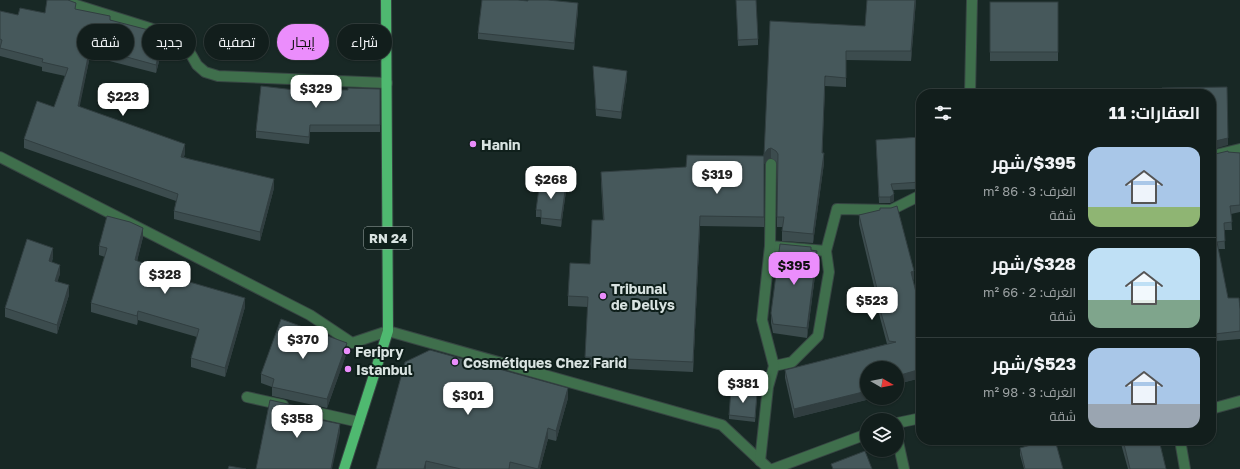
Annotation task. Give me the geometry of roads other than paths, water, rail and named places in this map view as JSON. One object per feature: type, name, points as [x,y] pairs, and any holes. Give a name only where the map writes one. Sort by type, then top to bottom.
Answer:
[{"type":"main road","name":"RN 24","points":[[344,469],[388,331],[386,0]]},
{"type":"street","points":[[970,89],[972,0]]},
{"type":"street","points":[[73,4],[175,36],[185,44],[198,65],[205,72],[218,76],[386,83]]},
{"type":"street","points":[[1216,155],[1240,149]]},
{"type":"street","points":[[0,156],[310,315],[352,343],[388,331],[722,425],[769,469]]},
{"type":"street","points":[[760,461],[768,387],[774,366],[762,320],[770,246],[771,164]]},
{"type":"street","points":[[774,366],[792,362],[818,336],[829,272],[826,251],[836,209],[891,210],[916,198]]},
{"type":"street","points":[[770,246],[826,251]]},
{"type":"street","points":[[247,397],[359,422]]},
{"type":"street","points":[[1216,408],[1240,401]]},
{"type":"street","points":[[904,422],[916,419]]},
{"type":"street","points":[[773,469],[860,437]]},
{"type":"street","points":[[1181,445],[1185,469]]},
{"type":"street","points":[[901,457],[904,469]]},
{"type":"place","name":"Hanin","points":[[473,144]]},
{"type":"place","name":"Tribunal de Dellys","points":[[603,296]]},
{"type":"place","name":"Feripry","points":[[347,351]]},
{"type":"place","name":"Cosmétiques Chez Farid","points":[[455,362]]},
{"type":"place","name":"Istanbul","points":[[348,369]]}]
